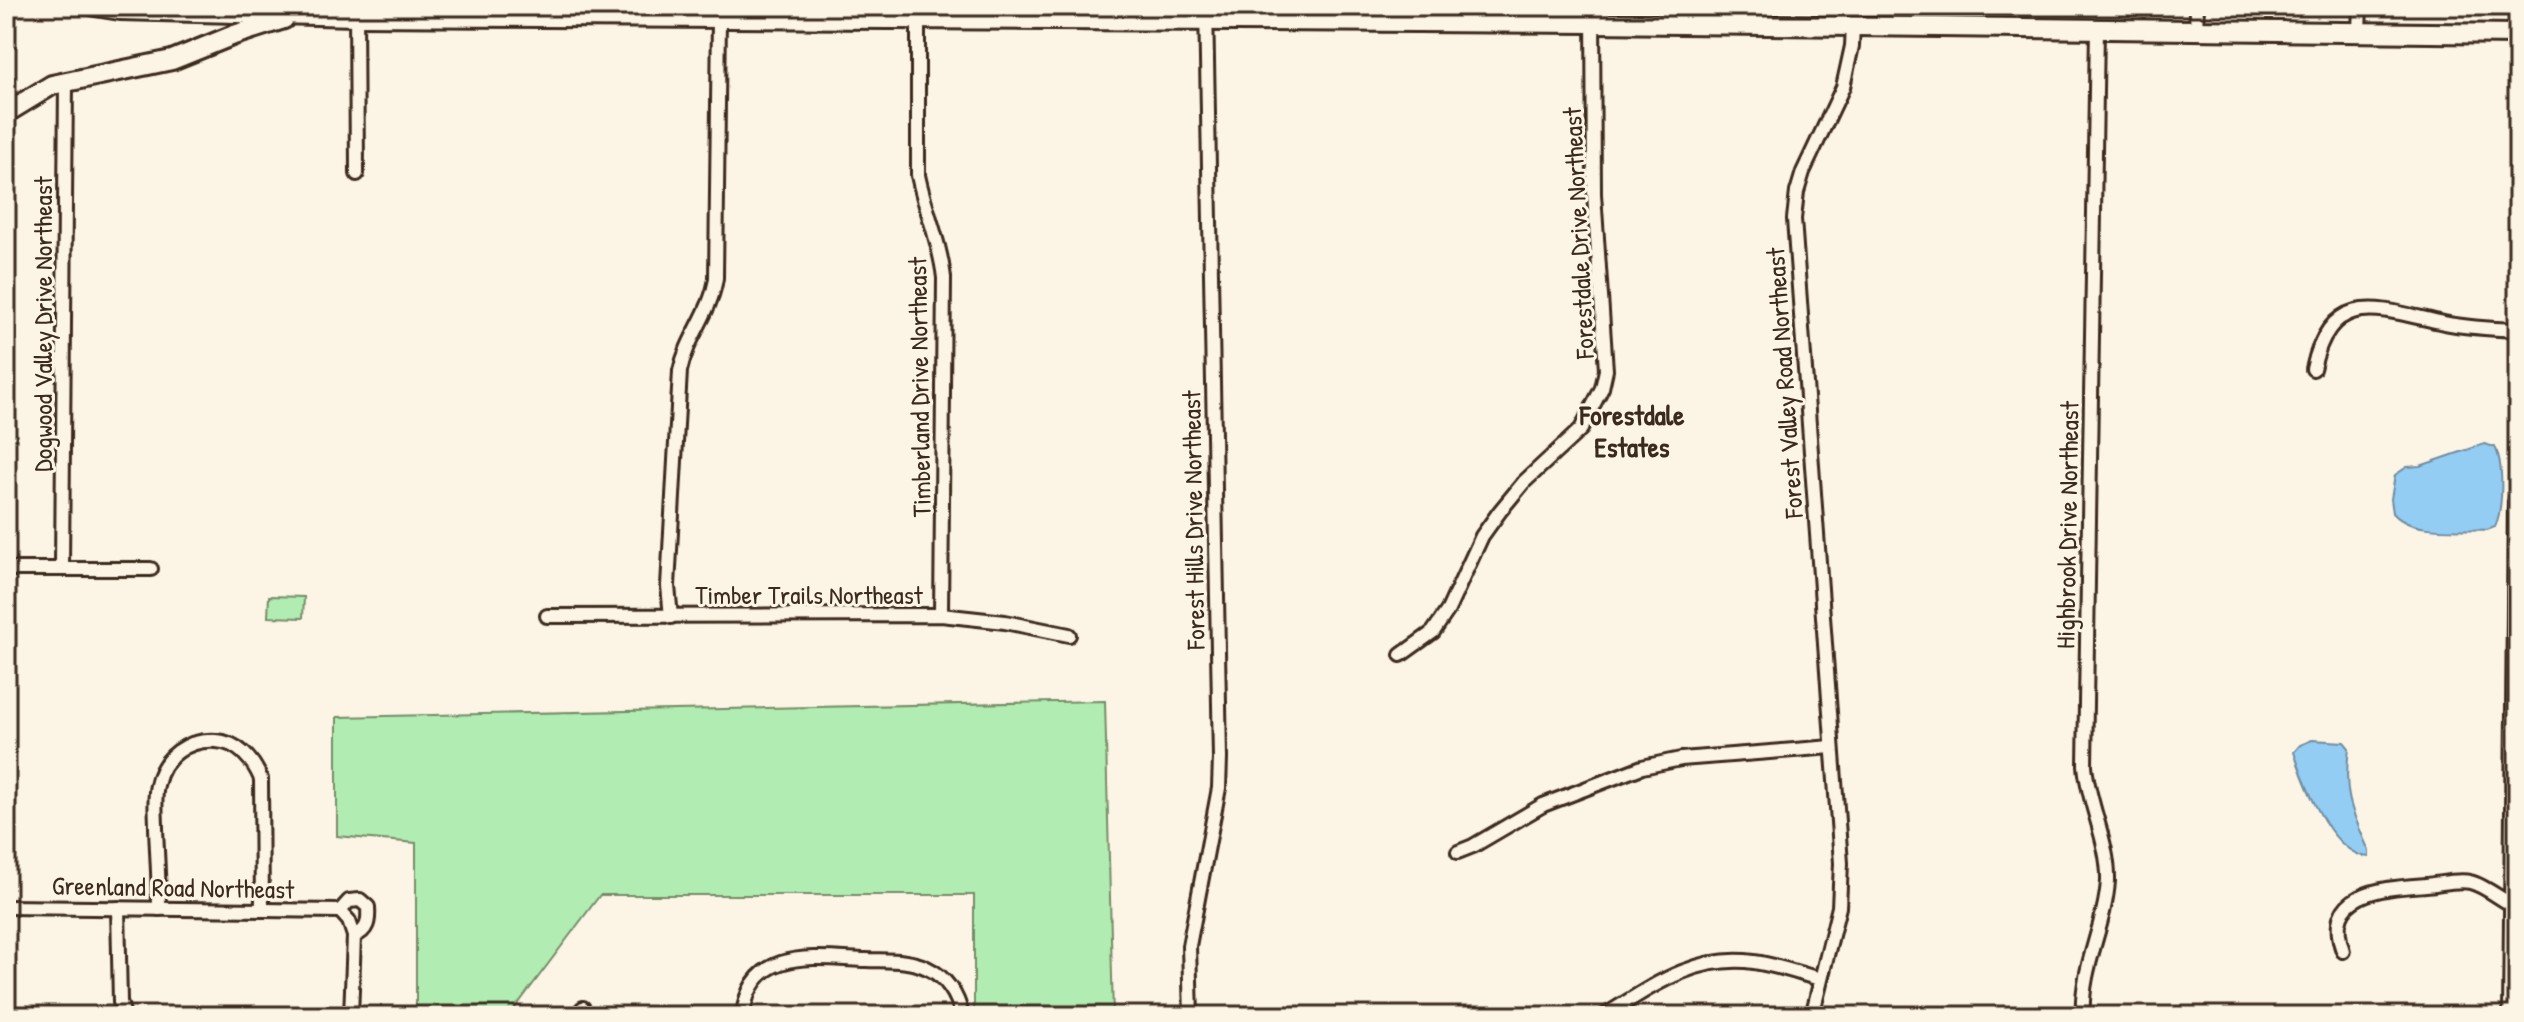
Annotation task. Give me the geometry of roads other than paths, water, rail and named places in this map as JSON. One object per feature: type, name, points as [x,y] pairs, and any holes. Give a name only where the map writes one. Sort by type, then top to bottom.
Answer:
[{"type":"street","points":[[95,6],[120,10],[178,8],[719,17],[1593,14],[1853,26],[2518,34]]},
{"type":"street","points":[[2196,30],[2197,6]]},
{"type":"street","points":[[2359,31],[2360,6]]},
{"type":"street","points":[[6,113],[40,91],[66,82],[172,60],[304,10]]},
{"type":"street","points":[[357,11],[357,174]]},
{"type":"street","name":"Forest Hills Drive Northeast","points":[[1191,1016],[1189,946],[1219,788],[1220,758],[1206,14]]},
{"type":"street","name":"Forestdale Drive Northeast","points":[[1401,655],[1433,632],[1448,610],[1486,531],[1524,482],[1581,429],[1602,388],[1606,370],[1594,194],[1593,14]]},
{"type":"street","points":[[671,617],[668,586],[680,371],[687,345],[711,303],[716,278],[719,17]]},
{"type":"street","name":"Timberland Drive Northeast","points":[[918,18],[918,175],[939,242],[944,278],[941,615]]},
{"type":"street","name":"Forest Valley Road Northeast","points":[[1812,1016],[1835,929],[1841,887],[1794,219],[1803,172],[1843,87],[1853,26]]},
{"type":"street","name":"Highbrook Drive Northeast","points":[[2083,1016],[2086,978],[2108,879],[2106,855],[2089,798],[2085,765],[2097,29]]},
{"type":"street","name":"Dogwood Valley Drive Northeast","points":[[62,567],[66,82]]},
{"type":"street","points":[[2313,369],[2318,347],[2328,329],[2343,316],[2362,309],[2382,309],[2471,327],[2518,330]]},
{"type":"street","points":[[2513,1016],[2518,503]]},
{"type":"street","points":[[6,569],[151,569]]},
{"type":"street","name":"Timber Trails Northeast","points":[[547,616],[941,615],[1005,622],[1069,635]]},
{"type":"street","points":[[159,909],[156,787],[165,767],[180,749],[214,741],[237,747],[261,779],[262,910]]},
{"type":"street","points":[[1458,852],[1543,805],[1642,767],[1681,759],[1832,747]]},
{"type":"street","points":[[2343,951],[2339,934],[2341,918],[2354,900],[2367,892],[2469,882],[2514,906]]},
{"type":"street","name":"Greenland Road Northeast","points":[[6,907],[340,911],[349,901],[360,900],[368,907],[369,919],[366,928],[354,936]]},
{"type":"street","points":[[118,908],[120,1002],[124,1016]]},
{"type":"street","points":[[340,911],[349,921],[354,936],[351,1016]]},
{"type":"street","points":[[743,1016],[749,993],[768,969],[781,962],[805,958],[905,962],[928,968],[952,989],[962,1016]]},
{"type":"street","points":[[1604,1016],[1660,982],[1698,965],[1725,960],[1751,961],[1820,979]]},
{"type":"water","points":[[2484,444],[2495,447],[2500,464],[2501,498],[2495,527],[2487,530],[2424,528],[2401,520],[2393,513],[2391,499],[2395,475],[2407,467],[2420,466]]},
{"type":"water","points":[[2312,740],[2344,742],[2349,748],[2347,778],[2350,801],[2369,857],[2355,853],[2342,844],[2312,799],[2294,752],[2300,745]]},
{"type":"district","name":"Forestdale Estates","points":[[1632,431]]}]
